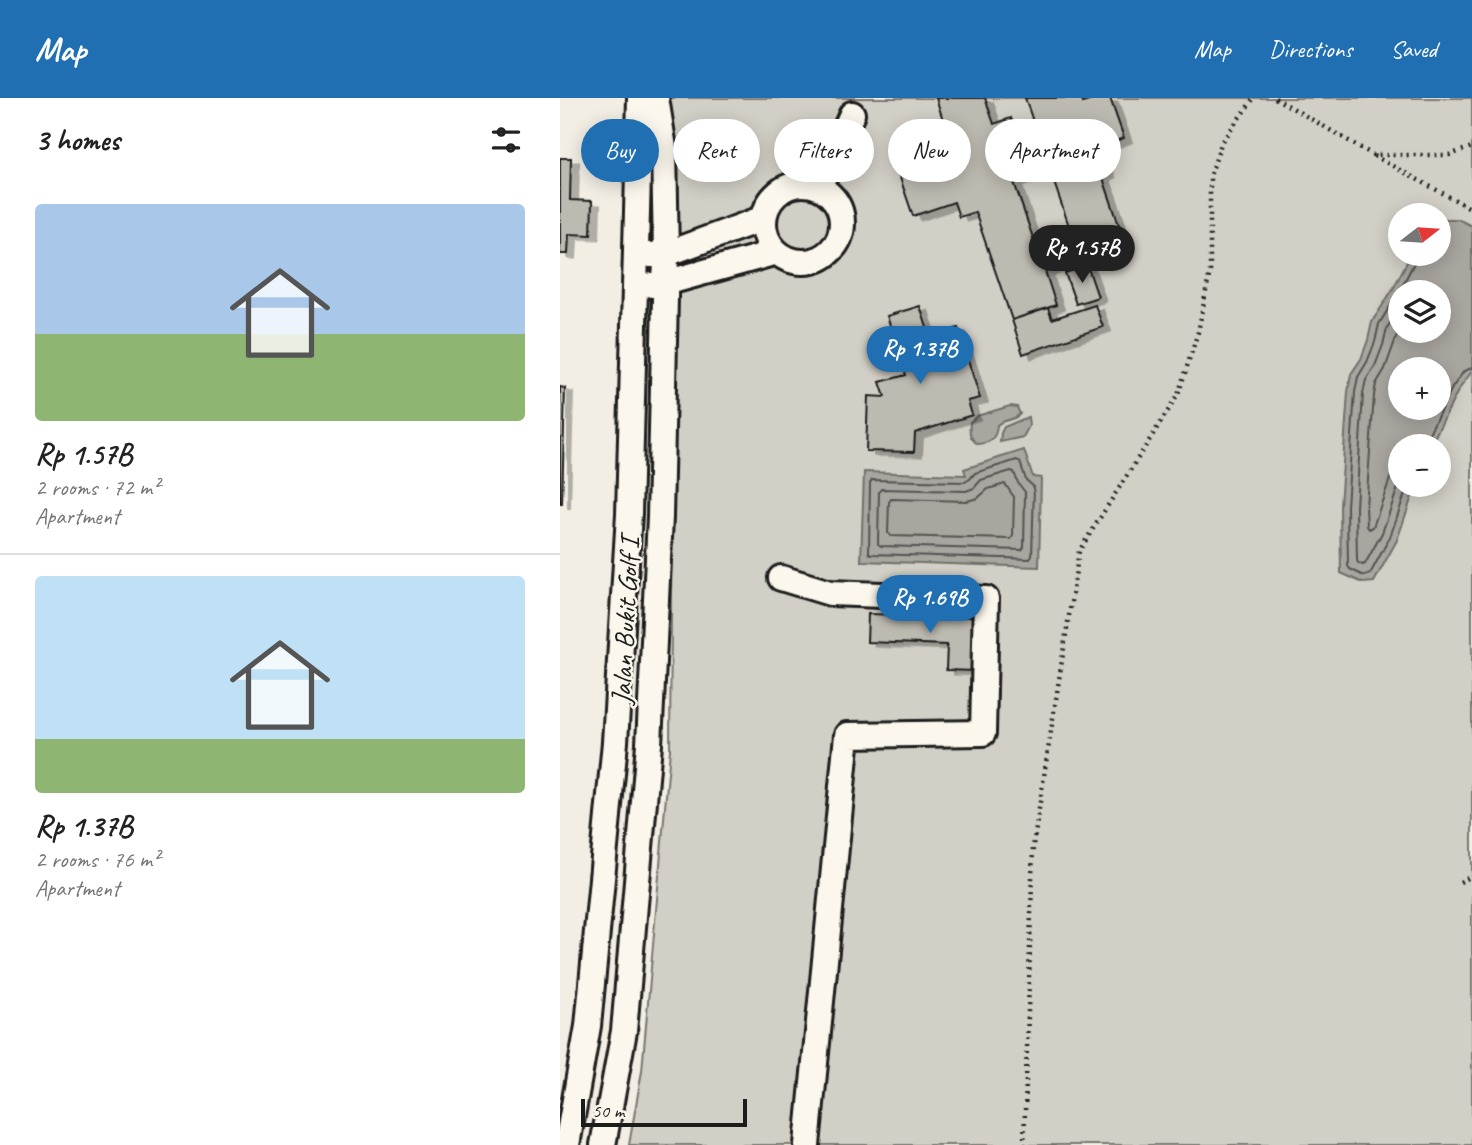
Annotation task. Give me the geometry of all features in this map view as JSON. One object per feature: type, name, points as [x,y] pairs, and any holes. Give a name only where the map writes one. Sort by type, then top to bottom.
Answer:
[{"type":"street","name":"Jalan Bukit Golf I","points":[[567,1145],[588,1026],[615,742],[629,514],[640,98]]},
{"type":"street","name":"Jalan Bukit Golf I","points":[[603,1145],[624,1031],[649,744],[660,517],[666,254],[664,148],[656,98]]},
{"type":"street","points":[[819,187],[852,114]]},
{"type":"street","points":[[795,184],[807,184],[830,194],[842,215],[842,228],[839,240],[832,250],[811,262],[799,262],[776,252],[765,231],[764,218],[774,196],[795,184]]},
{"type":"street","points":[[635,257],[666,254],[764,218]]},
{"type":"street","points":[[634,287],[665,283],[776,252]]},
{"type":"street","points":[[781,578],[830,593],[986,599],[983,733],[847,735],[807,1145]]},
{"type":"path","points":[[1024,1145],[1033,847],[1079,551],[1178,395],[1198,332],[1210,271],[1210,176],[1222,141],[1254,98]]},
{"type":"path","points":[[1275,98],[1472,209]]},
{"type":"path","points":[[1373,155],[1450,155],[1472,147]]},
{"type":"path","points":[[1460,882],[1472,876]]},
{"type":"shaded area","points":[[669,98],[1472,98],[1472,1145],[629,1145],[642,1071],[670,750],[674,213]]},
{"type":"water","points":[[1451,219],[1458,219],[1472,226],[1472,371],[1451,405],[1451,357],[1388,357],[1388,420],[1443,420],[1436,434],[1388,434],[1388,497],[1412,497],[1397,540],[1374,582],[1363,583],[1341,573],[1340,506],[1351,374],[1361,359],[1372,322],[1388,297],[1388,343],[1451,343],[1451,280],[1398,280],[1405,266],[1451,266]]},
{"type":"water","points":[[1010,406],[1017,407],[1020,414],[997,425],[994,436],[989,441],[978,444],[973,440],[970,422],[977,416]]},
{"type":"water","points":[[1028,417],[1029,426],[1023,437],[1000,442],[1004,427]]},
{"type":"water","points":[[1024,450],[1033,477],[1041,478],[1039,567],[861,561],[864,472],[966,475],[964,469]]},
{"type":"building","points":[[936,98],[985,98],[992,119],[985,119],[985,182],[1014,182],[1033,238],[1069,226],[1054,182],[1104,182],[1119,225],[1111,228],[1118,246],[1045,271],[1056,305],[1012,320],[975,212],[959,217],[954,202],[913,216],[901,182],[971,182],[971,119],[943,119]]},
{"type":"building","points":[[1025,98],[1082,98],[1083,103],[1098,98],[1110,98],[1117,119],[1032,119]]},
{"type":"building","points":[[560,158],[571,158],[570,200],[592,201],[591,235],[569,234],[568,254],[560,254]]},
{"type":"building","points":[[1087,265],[1098,297],[1076,304],[1065,273]]},
{"type":"building","points":[[1095,305],[1103,327],[1023,354],[1012,320],[1048,308],[1052,319]]},
{"type":"building","points":[[920,306],[930,337],[958,328],[980,398],[968,401],[972,415],[915,433],[914,452],[866,451],[868,396],[885,397],[880,382],[906,375],[887,316]]},
{"type":"building","points":[[560,387],[565,388],[562,504],[560,504]]},
{"type":"building","points":[[868,614],[977,617],[975,671],[946,670],[947,645],[867,642]]}]
